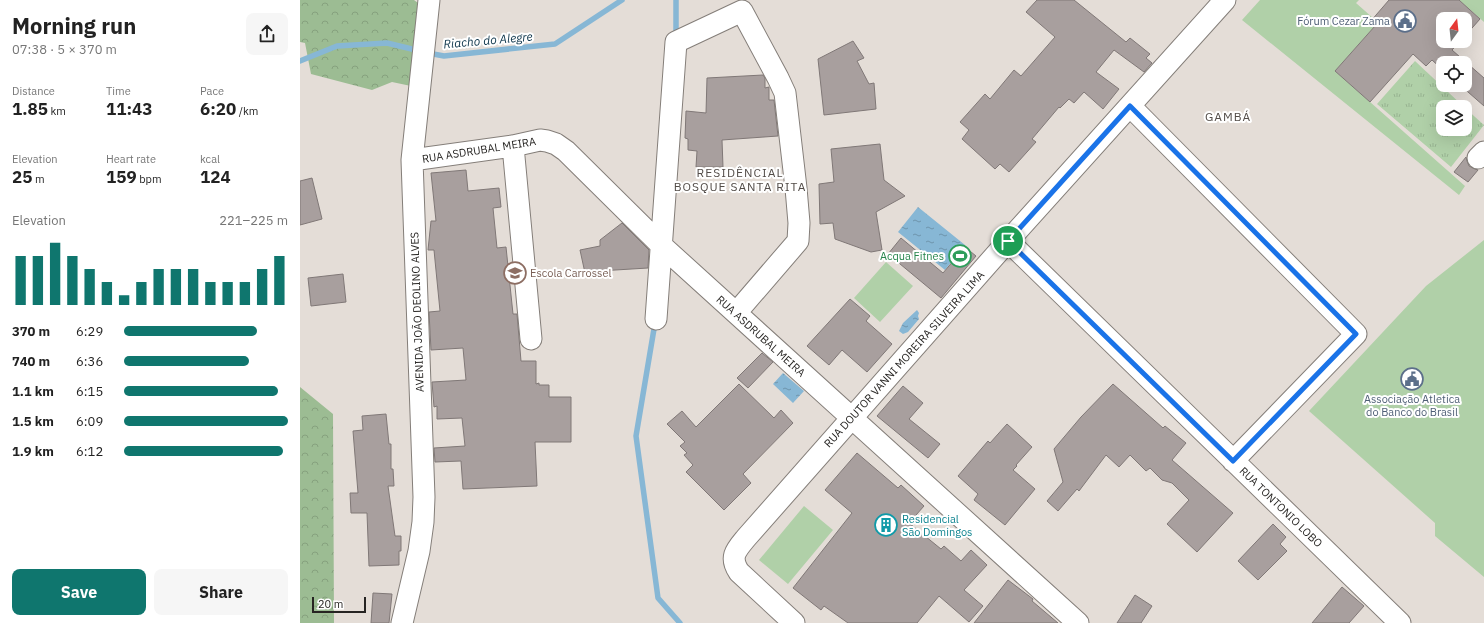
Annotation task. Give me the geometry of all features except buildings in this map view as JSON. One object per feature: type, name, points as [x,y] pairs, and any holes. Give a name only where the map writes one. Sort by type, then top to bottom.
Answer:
[{"type":"street","name":"AVENIDA JOÃO DEOLINO ALVES","points":[[402,623],[419,551],[424,504],[412,160],[429,0]]},
{"type":"street","name":"RUA DOUTOR VANNI MOREIRA SILVEIRA LIMA","points":[[794,623],[739,572],[734,561],[736,550],[1008,241],[1225,0]]},
{"type":"street","points":[[656,319],[676,42],[742,11],[778,78],[784,93],[799,223],[798,241],[736,313]]},
{"type":"street","points":[[1130,106],[1356,334],[1233,461]]},
{"type":"street","name":"RUA ASDRUBAL MEIRA","points":[[412,160],[512,146],[540,140],[556,144],[566,151],[661,245],[1078,623]]},
{"type":"street","points":[[512,146],[531,339]]},
{"type":"street","name":"RUA TONTONIO LOBO","points":[[1008,241],[1400,623]]},
{"type":"green space","points":[[300,0],[414,0],[418,3],[411,86],[392,82],[372,90],[311,74],[305,43],[300,42]]},
{"type":"green space","points":[[1260,0],[1359,0],[1356,3],[1373,18],[1370,22],[1375,26],[1335,71],[1465,186],[1459,195],[1242,20]]},
{"type":"green space","points":[[1459,0],[1484,0],[1484,22]]},
{"type":"green space","points":[[1415,61],[1436,81],[1436,92],[1448,92],[1457,100],[1436,100],[1436,136],[1472,136],[1472,114],[1484,125],[1451,167],[1377,104]]},
{"type":"green space","name":"Associação Atletica do Banco do Brasil","points":[[1484,240],[1484,577],[1435,536],[1435,523],[1309,411],[1426,286]]},
{"type":"green space","points":[[886,262],[913,286],[880,322],[854,298]]},
{"type":"green space","points":[[300,387],[333,414],[334,623],[300,623]]},
{"type":"green space","points":[[804,506],[833,530],[788,584],[759,560]]},
{"type":"water","points":[[918,207],[965,245],[945,270],[898,232]]},
{"type":"water","points":[[917,310],[919,313],[919,319],[908,332],[903,334],[899,331],[903,323]]},
{"type":"water","points":[[783,373],[804,391],[793,403],[773,384]]},
{"type":"waterway","name":"Riacho do Alegre","points":[[428,53],[444,56],[555,44],[622,0]]},
{"type":"waterway","points":[[676,0],[676,38]]},
{"type":"waterway","name":"Riacho do Alegre","points":[[300,61],[337,46],[387,43],[420,51]]},
{"type":"waterway","points":[[655,323],[636,436],[658,598],[680,623]]},
{"type":"place","name":"Fórum Cezar Zama","points":[[1405,21]]},
{"type":"place","name":"Acqua Fitnes","points":[[960,256]]},
{"type":"place","name":"Escola Carrossel","points":[[515,273]]},
{"type":"place","name":"Associação Atletica do Banco do Brasil","points":[[1412,379]]},
{"type":"place","name":"Residencial São Domingos","points":[[886,525]]},
{"type":"district","name":"GAMBÁ","points":[[1228,116]]},
{"type":"district","name":"RESIDÊNCIAL BOSQUE SANTA RITA","points":[[740,179]]},
{"type":"route","points":[[1130,106],[1356,334],[1233,461],[1008,241],[1130,106]]}]
